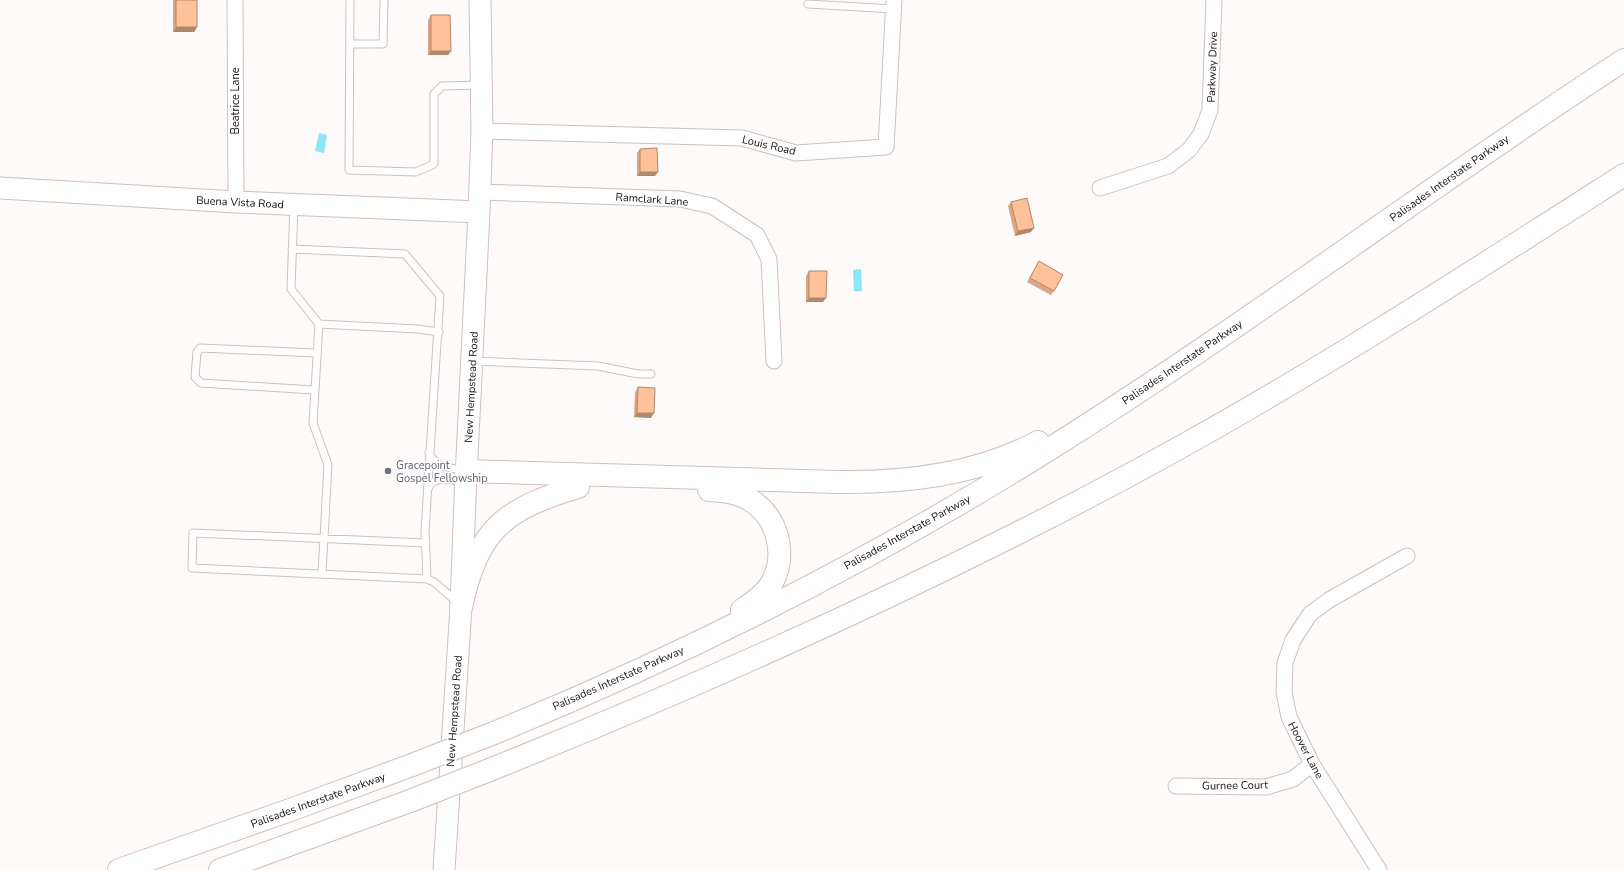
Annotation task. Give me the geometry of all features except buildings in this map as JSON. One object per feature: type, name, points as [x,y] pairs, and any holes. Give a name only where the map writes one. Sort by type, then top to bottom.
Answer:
[{"type":"highway","name":"Palisades Interstate Parkway","points":[[119,870],[293,809],[412,765],[601,687],[770,607],[902,536],[1058,444],[1176,366],[1526,125],[1624,60]]},
{"type":"highway","points":[[220,870],[410,801],[659,701],[789,644],[918,584],[1044,520],[1170,453],[1334,358],[1624,175]]},
{"type":"highway","points":[[466,477],[883,482],[929,477],[974,467],[1017,452],[1176,366]]},
{"type":"highway","points":[[466,477],[578,487],[710,490],[734,493],[750,500],[763,511],[776,533],[780,550],[778,566],[773,580],[766,592],[755,601],[601,687]]},
{"type":"highway","points":[[461,607],[474,561],[483,544],[494,530],[509,517],[531,503],[578,487]]},
{"type":"highway","points":[[242,870],[374,814]]},
{"type":"street","name":"Beatrice Lane","points":[[235,0],[236,202]]},
{"type":"street","name":"New Hempstead Road","points":[[444,870],[461,607],[466,477],[480,212],[482,131],[480,0]]},
{"type":"street","name":"Parkway Drive","points":[[1100,188],[1168,166],[1189,150],[1200,134],[1210,110],[1214,0]]},
{"type":"street","name":"Louis Road","points":[[482,131],[742,138],[796,153],[886,147],[894,4]]},
{"type":"street","name":"Buena Vista Road","points":[[0,188],[294,205],[480,212]]},
{"type":"street","name":"Ramclark Lane","points":[[480,192],[680,198],[712,206],[758,235],[769,259],[774,361]]},
{"type":"street","name":"Hoover Lane","points":[[1379,870],[1312,764],[1289,717],[1284,692],[1285,663],[1293,640],[1310,614],[1329,600],[1407,556]]},
{"type":"street","name":"Gurnee Court","points":[[1176,786],[1266,786],[1293,779],[1312,764]]},
{"type":"lane","points":[[350,0],[348,170],[416,172],[434,164],[434,94],[442,86],[481,85]]},
{"type":"lane","points":[[350,44],[383,44],[384,0]]},
{"type":"lane","points":[[808,4],[894,4]]},
{"type":"lane","points":[[294,205],[291,289],[319,324],[313,423],[328,465],[322,574]]},
{"type":"lane","points":[[292,249],[405,254],[440,296],[425,531],[427,579]]},
{"type":"lane","points":[[319,324],[418,329],[438,332]]},
{"type":"lane","points":[[314,390],[201,383],[195,377],[198,352],[200,348],[317,353]]},
{"type":"lane","points":[[472,361],[598,366],[638,374],[651,374]]},
{"type":"lane","points":[[429,452],[435,462],[439,465],[466,477]]},
{"type":"lane","points":[[427,493],[432,482],[466,477]]},
{"type":"lane","points":[[426,543],[193,533],[192,568],[427,579],[439,586],[461,607]]},
{"type":"water","points":[[319,133],[327,135],[324,153],[315,151]]},
{"type":"water","points":[[861,269],[862,291],[854,291],[853,270]]},
{"type":"place","name":"Gracepoint Gospel Fellowship","points":[[388,471]]}]
